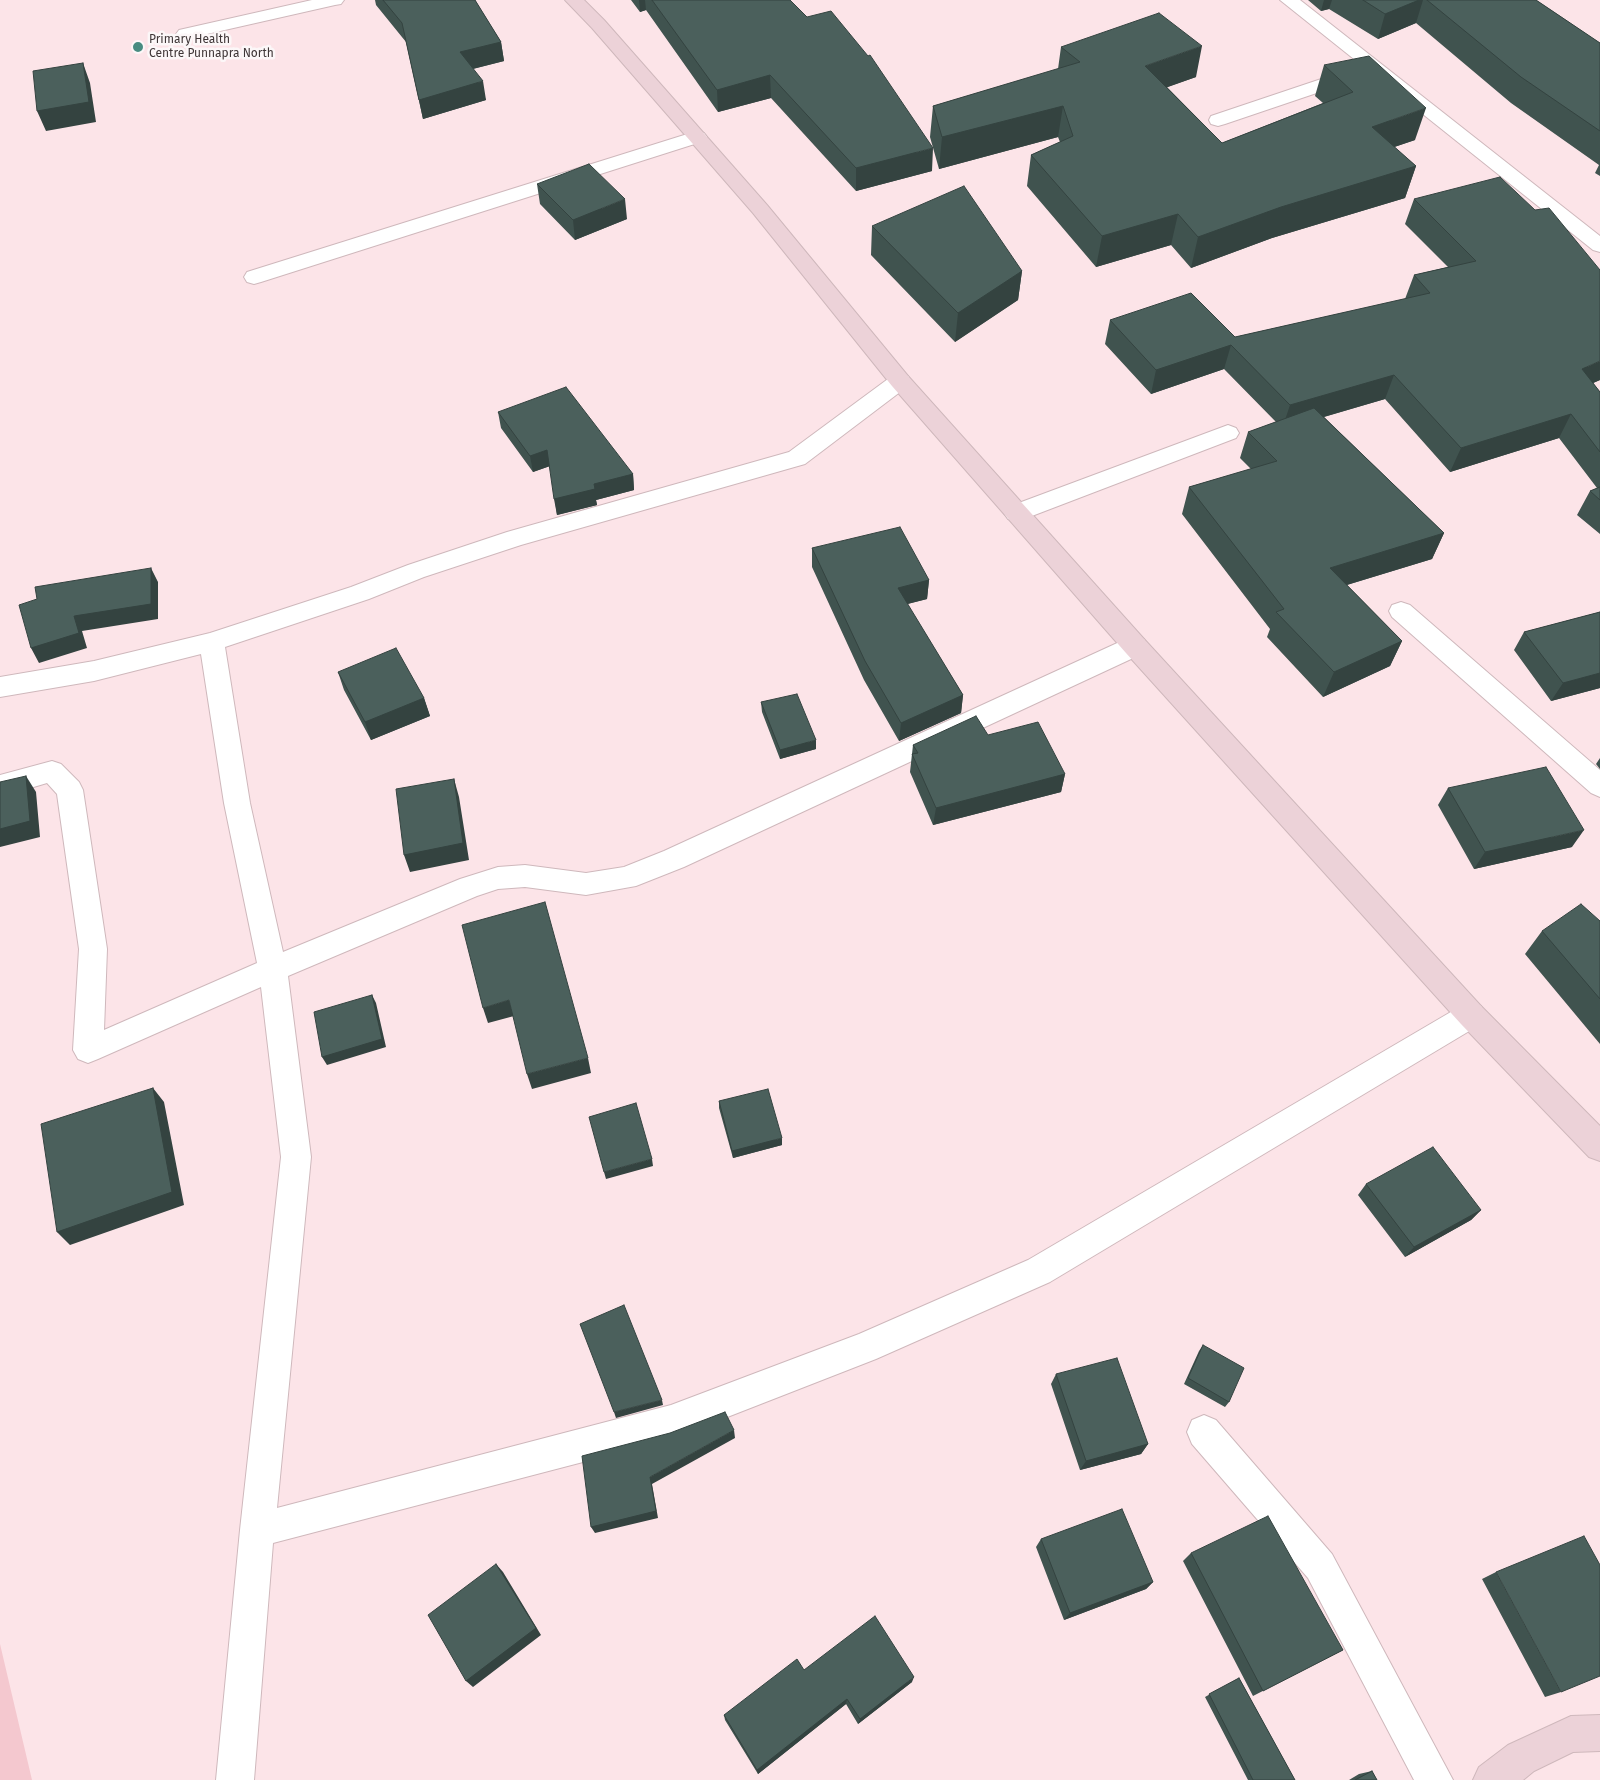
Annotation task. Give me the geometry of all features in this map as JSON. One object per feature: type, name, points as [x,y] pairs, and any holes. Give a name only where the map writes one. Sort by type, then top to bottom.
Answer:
[{"type":"main road","points":[[574,0],[760,209],[900,382],[1135,646],[1471,1014],[1600,1146]]},
{"type":"main road","points":[[1492,1780],[1521,1758],[1571,1734],[1600,1733]]},
{"type":"street","points":[[185,34],[335,0]]},
{"type":"street","points":[[1289,0],[1600,246]]},
{"type":"street","points":[[1218,120],[1374,67]]},
{"type":"street","points":[[254,278],[697,138]]},
{"type":"street","points":[[0,687],[94,671],[212,642],[360,593],[515,538],[797,458],[900,382]]},
{"type":"street","points":[[1016,513],[1228,433]]},
{"type":"street","points":[[1401,611],[1600,786]]},
{"type":"street","points":[[212,642],[237,803],[273,969],[296,1157],[257,1530],[235,1780]]},
{"type":"street","points":[[0,786],[52,771],[70,790],[93,949],[88,1050],[273,969],[461,891],[498,878],[525,876],[586,884],[626,878],[674,859],[1135,646]]},
{"type":"street","points":[[257,1530],[671,1422],[864,1348],[1039,1271],[1471,1014]]},
{"type":"street","points":[[1204,1432],[1320,1566],[1434,1780]]},
{"type":"shaded area","points":[[0,1644],[32,1780],[0,1780]]},
{"type":"building","points":[[383,0],[475,0],[501,42],[460,52],[483,81],[419,100],[402,23]]},
{"type":"building","points":[[652,0],[790,0],[807,17],[831,11],[868,56],[870,55],[933,148],[856,168],[770,75],[717,90]]},
{"type":"building","points":[[1363,0],[1419,0],[1385,14]]},
{"type":"building","points":[[1427,0],[1536,0],[1600,43],[1600,131],[1521,77]]},
{"type":"building","points":[[1159,13],[1202,46],[1145,66],[1222,143],[1353,92],[1324,65],[1369,56],[1426,108],[1372,127],[1416,166],[1281,207],[1198,237],[1178,214],[1102,236],[1031,155],[1073,136],[1063,106],[942,137],[933,106],[1080,62],[1061,47]]},
{"type":"building","points":[[83,63],[89,102],[37,111],[33,71]]},
{"type":"building","points":[[589,164],[625,199],[573,220],[537,184]]},
{"type":"building","points":[[1500,177],[1535,210],[1549,208],[1600,270],[1600,361],[1582,369],[1600,392],[1600,452],[1571,414],[1461,448],[1394,375],[1290,405],[1231,345],[1156,370],[1110,320],[1191,293],[1235,337],[1430,293],[1414,275],[1476,261],[1414,199]]},
{"type":"building","points":[[964,186],[1022,271],[958,313],[872,226]]},
{"type":"building","points":[[566,387],[633,474],[594,484],[595,489],[554,499],[547,450],[530,456],[498,412]]},
{"type":"building","points":[[1314,408],[1444,533],[1330,568],[1402,641],[1334,672],[1276,612],[1284,609],[1189,487],[1277,461],[1248,432]]},
{"type":"building","points":[[1600,487],[1600,500],[1590,491]]},
{"type":"building","points":[[900,527],[929,580],[898,588],[963,695],[901,723],[865,661],[812,548]]},
{"type":"building","points":[[151,568],[151,604],[74,616],[79,633],[31,648],[19,605],[37,599],[35,587]]},
{"type":"building","points":[[1600,612],[1600,673],[1563,683],[1524,632]]},
{"type":"building","points":[[396,648],[424,698],[365,722],[338,672]]},
{"type":"building","points":[[797,694],[816,740],[780,750],[761,702]]},
{"type":"building","points":[[976,716],[988,735],[1038,722],[1065,774],[936,808],[912,754],[918,753],[913,745]]},
{"type":"building","points":[[1546,767],[1584,830],[1485,852],[1448,788]]},
{"type":"building","points":[[26,776],[30,821],[0,829],[0,782]]},
{"type":"building","points":[[454,779],[463,843],[404,855],[396,789]]},
{"type":"building","points":[[545,902],[588,1058],[527,1074],[509,1000],[483,1008],[462,925]]},
{"type":"building","points":[[1581,904],[1600,921],[1600,999],[1542,931]]},
{"type":"building","points":[[372,995],[382,1039],[322,1057],[314,1012]]},
{"type":"building","points":[[153,1088],[172,1192],[57,1232],[41,1124]]},
{"type":"building","points":[[768,1089],[782,1138],[732,1151],[719,1101]]},
{"type":"building","points":[[636,1103],[652,1159],[604,1172],[589,1117]]},
{"type":"building","points":[[1433,1147],[1481,1210],[1414,1247],[1366,1184]]},
{"type":"building","points":[[624,1305],[662,1400],[614,1412],[580,1324]]},
{"type":"building","points":[[1203,1345],[1244,1368],[1229,1402],[1188,1378]]},
{"type":"building","points":[[1117,1358],[1148,1444],[1086,1461],[1056,1374]]},
{"type":"building","points":[[725,1412],[734,1430],[650,1477],[656,1511],[591,1527],[582,1456],[670,1433]]},
{"type":"building","points":[[1122,1509],[1153,1582],[1070,1613],[1041,1539]]},
{"type":"building","points":[[1268,1516],[1343,1650],[1263,1691],[1191,1553]]},
{"type":"building","points":[[1584,1536],[1600,1565],[1600,1676],[1561,1692],[1496,1572]]},
{"type":"building","points":[[496,1564],[536,1628],[466,1681],[428,1615]]},
{"type":"building","points":[[875,1616],[914,1677],[860,1719],[847,1699],[757,1770],[724,1715],[797,1659],[804,1670]]},
{"type":"building","points":[[1239,1678],[1295,1780],[1253,1780],[1209,1694]]},
{"type":"building","points":[[1372,1771],[1377,1780],[1355,1780]]},
{"type":"place","name":"Primary Health Centre Punnapra North","points":[[138,47]]}]
